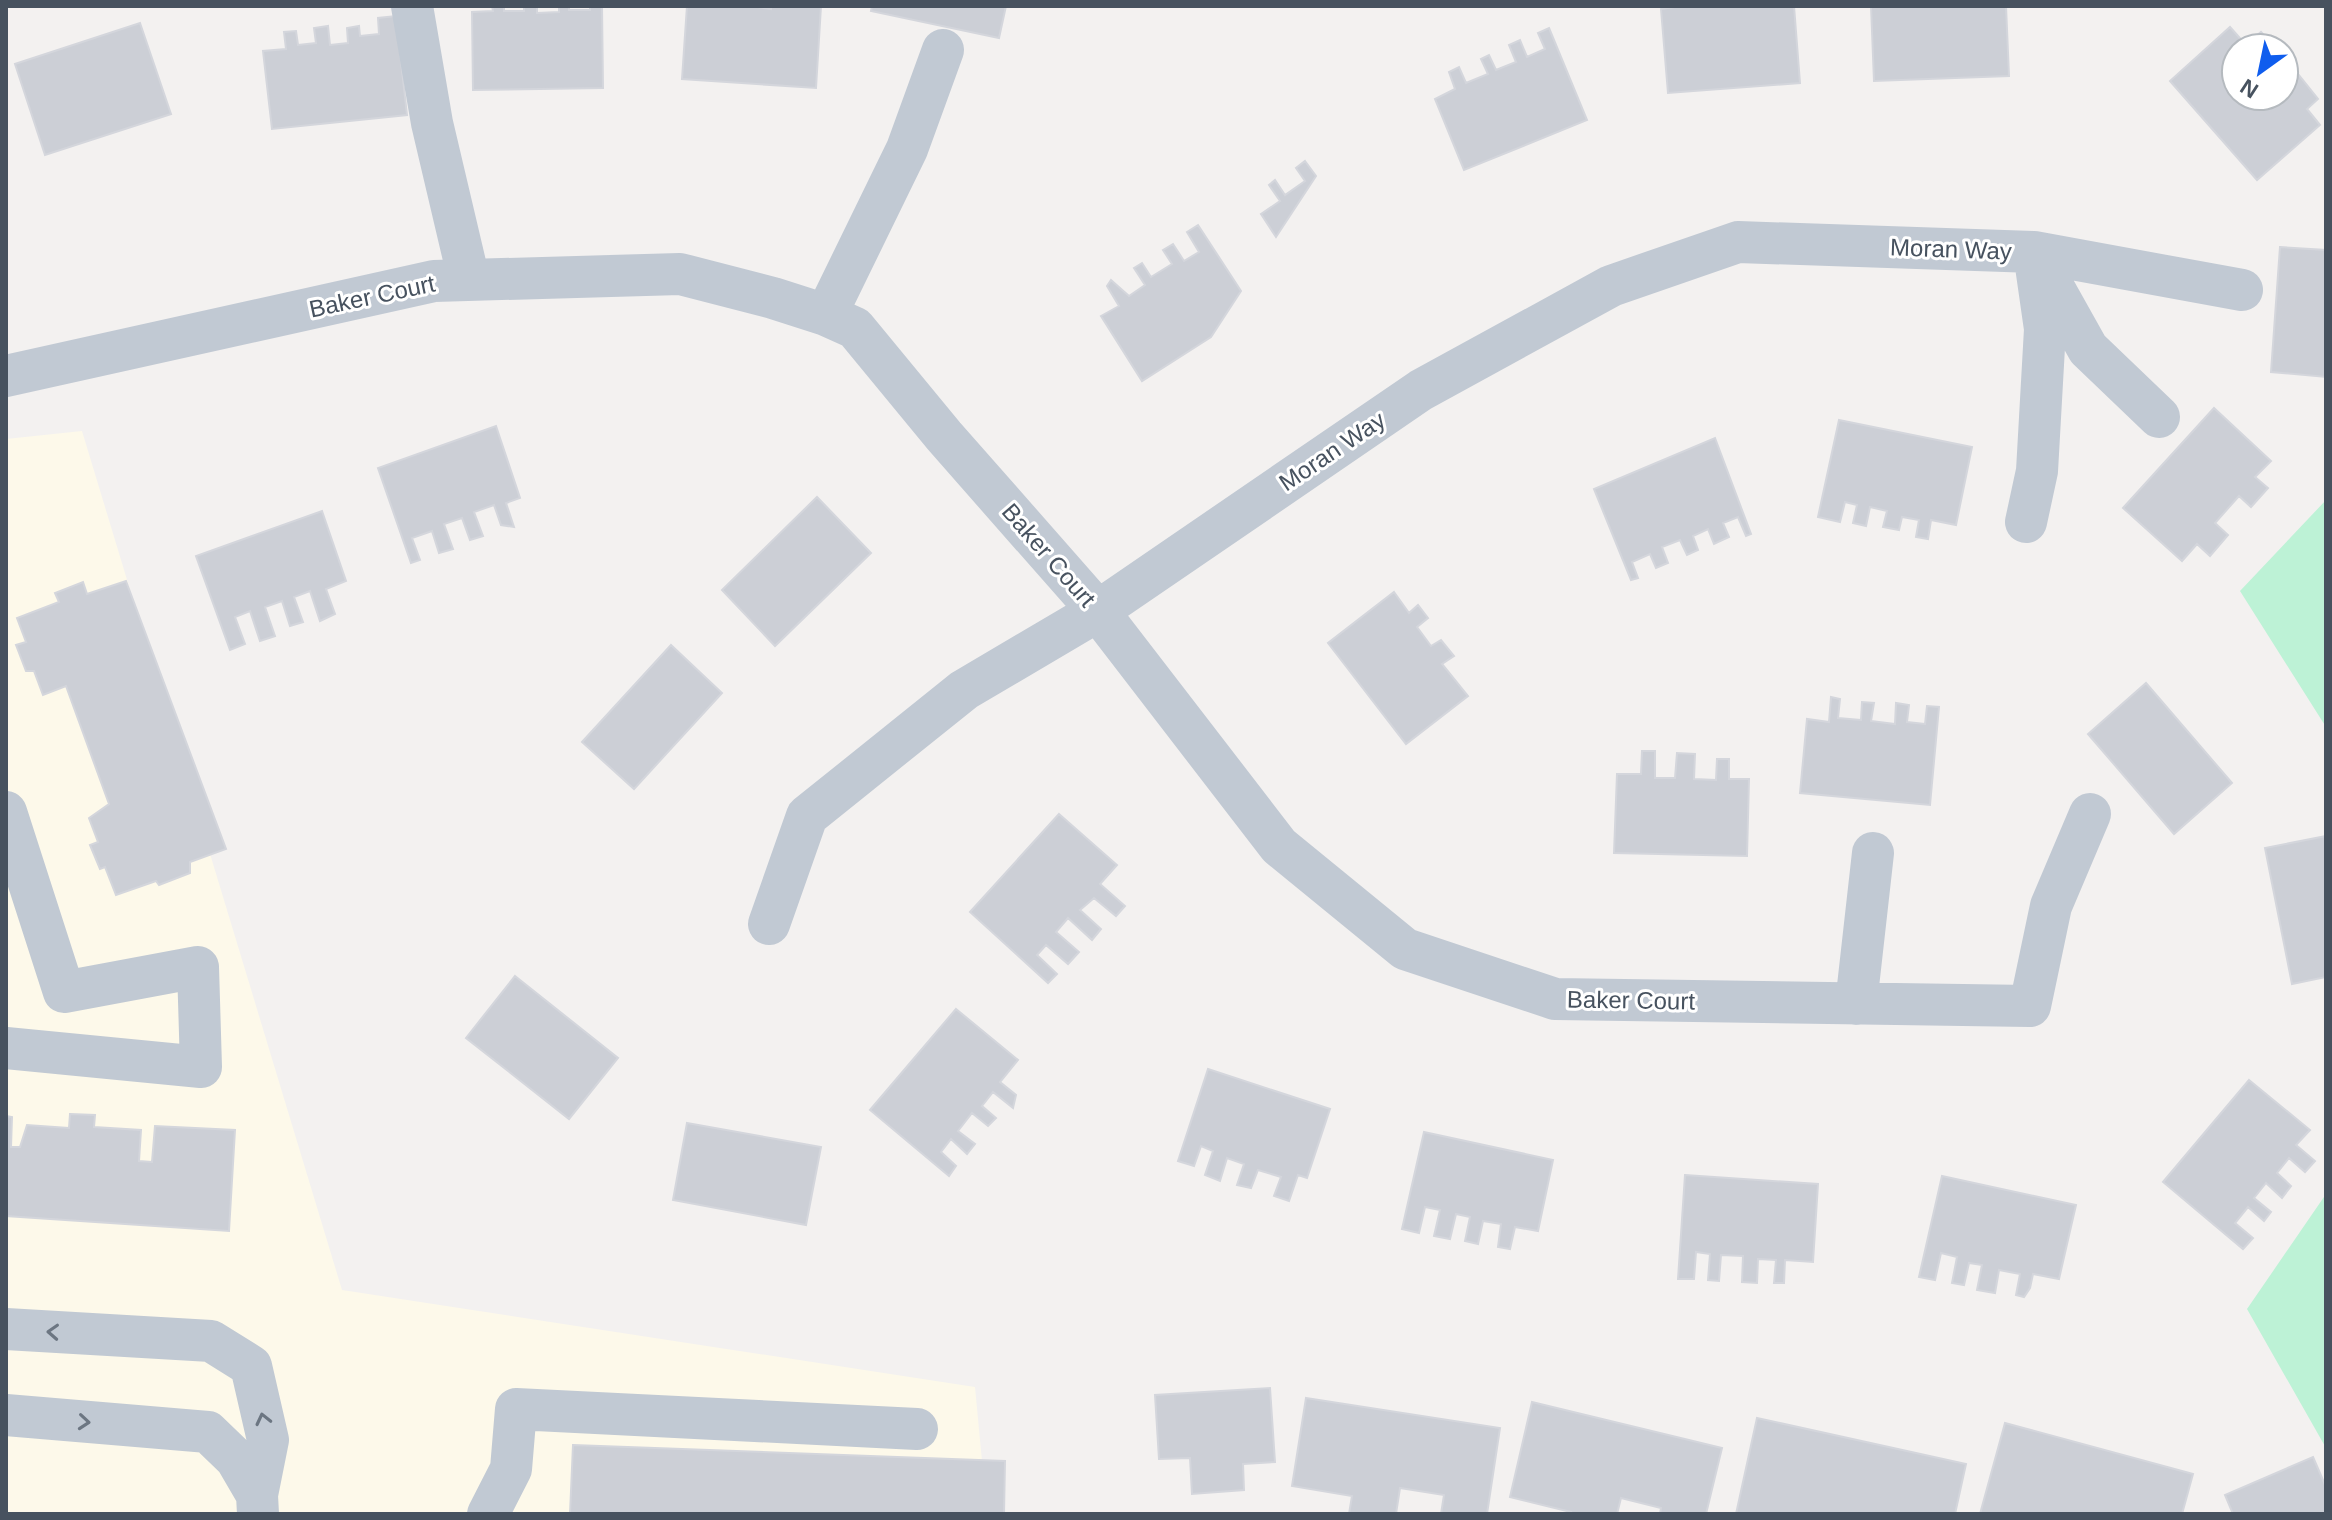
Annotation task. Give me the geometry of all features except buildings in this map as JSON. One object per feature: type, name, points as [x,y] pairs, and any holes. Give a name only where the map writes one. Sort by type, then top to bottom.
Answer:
[{"type":"street","points":[[412,6],[432,123],[469,280]]},
{"type":"street","points":[[826,315],[907,149],[943,50]]},
{"type":"street","name":"Moran Way","points":[[769,924],[807,816],[964,690],[1098,611],[1421,390],[1611,286],[1738,242],[2034,252],[2242,290]]},
{"type":"street","points":[[2034,252],[2088,349],[2159,417]]},
{"type":"street","points":[[2026,522],[2037,471],[2045,329],[2034,252]]},
{"type":"street","name":"Baker Court","points":[[6,376],[434,281],[680,274],[826,315],[855,328],[944,436],[1098,611],[1279,846],[1405,949],[1555,999],[2030,1006],[2051,906],[2090,814]]},
{"type":"street","points":[[6,812],[64,992]]},
{"type":"street","points":[[1856,1004],[1873,853]]},
{"type":"street","points":[[198,967],[201,1067],[13,1048],[64,992],[198,967]]},
{"type":"street","points":[[6,1329],[211,1341],[251,1366],[268,1440],[257,1504]]},
{"type":"street","points":[[488,1514],[511,1469],[516,1409],[917,1429]]},
{"type":"street","points":[[6,1415],[208,1432],[236,1459],[257,1504]]},
{"type":"shaded area","points":[[82,431],[342,1290],[975,1387],[987,1514],[6,1514],[6,439]]},
{"type":"green space","points":[[2326,500],[2326,727],[2240,591]]},
{"type":"green space","points":[[2326,1194],[2326,1448],[2247,1309]]}]
